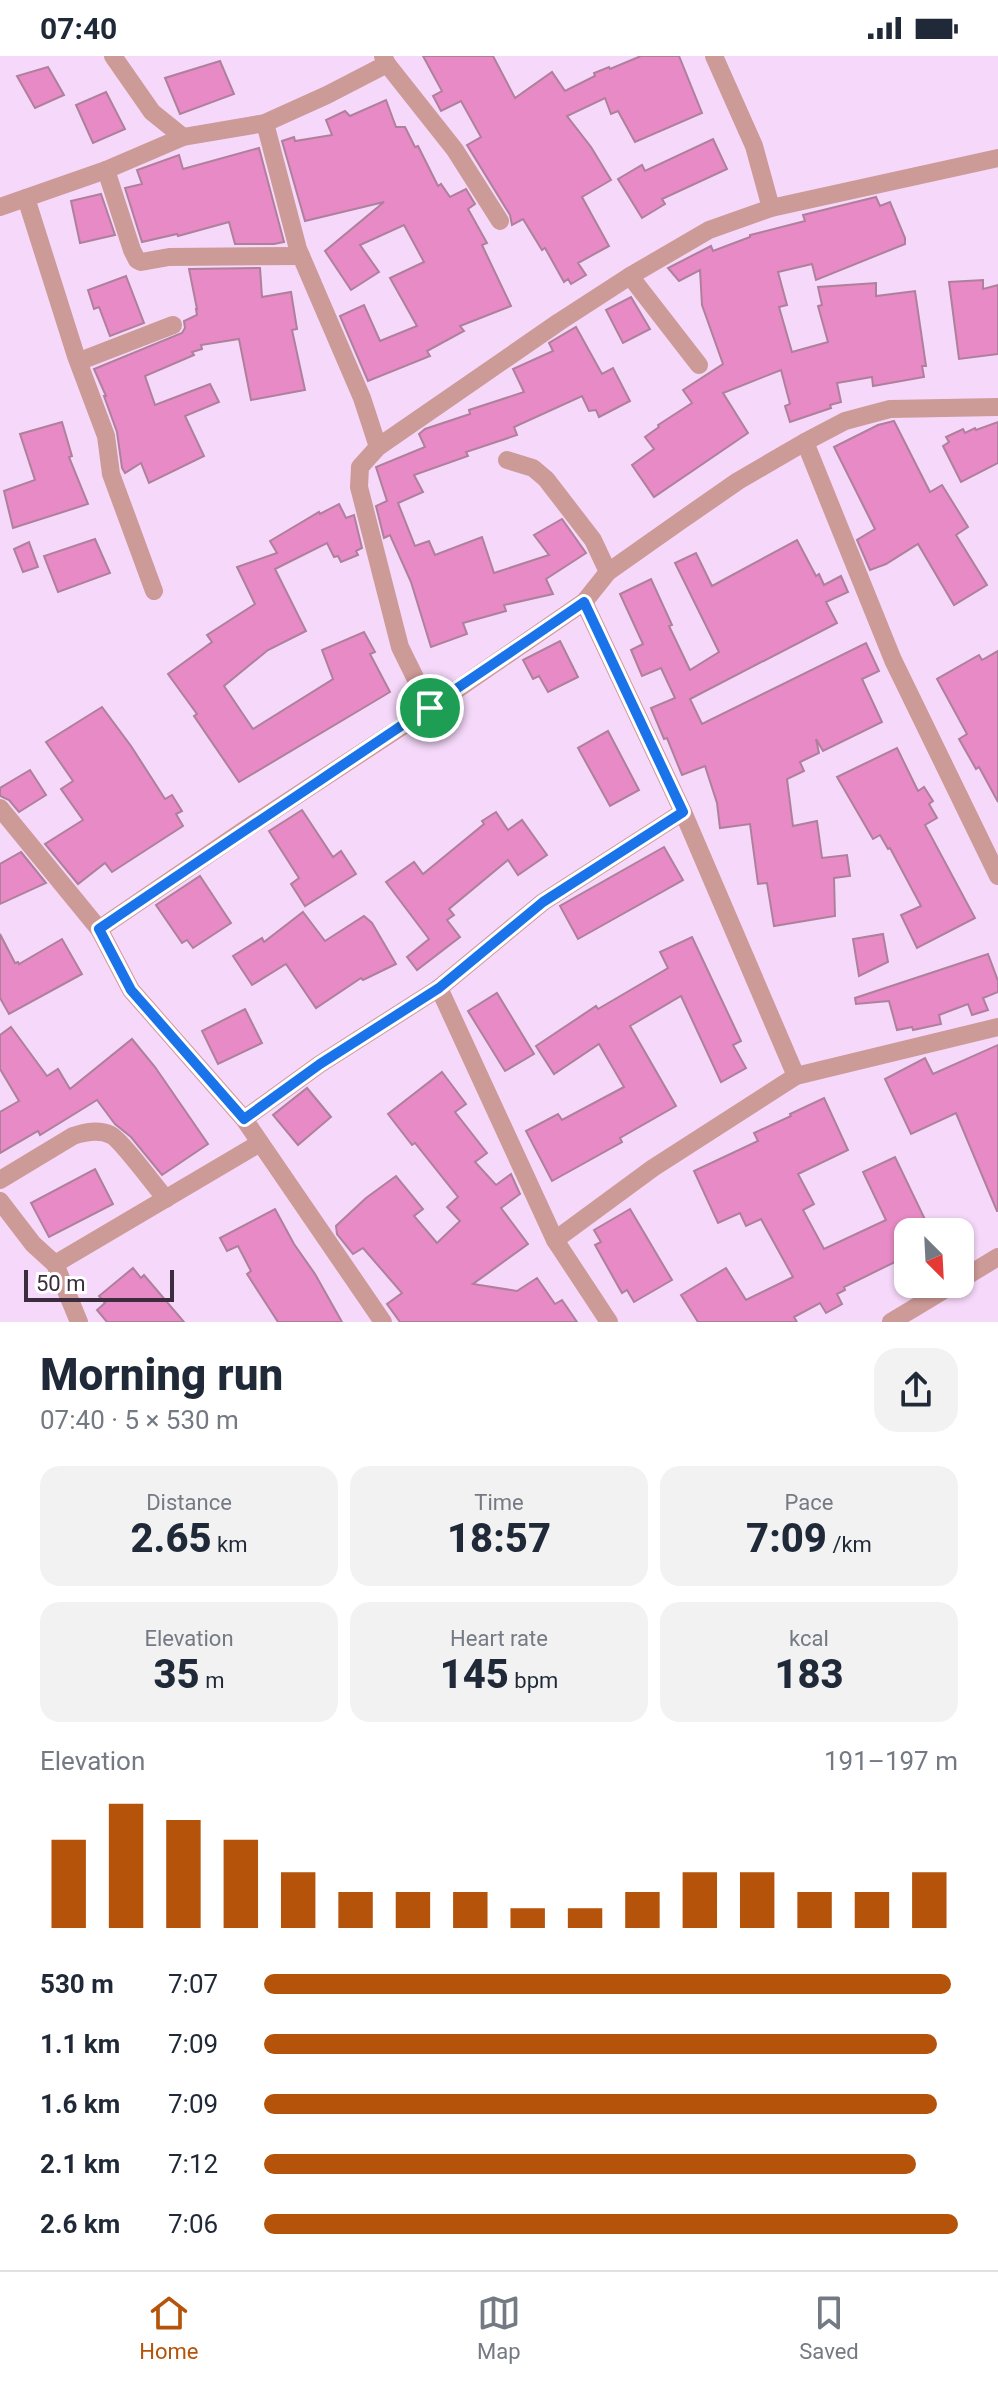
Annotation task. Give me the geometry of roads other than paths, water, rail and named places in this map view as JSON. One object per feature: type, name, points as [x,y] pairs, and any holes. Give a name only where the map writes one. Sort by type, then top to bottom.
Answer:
[{"type":"street","points":[[113,56],[152,112],[183,137]]},
{"type":"street","points":[[714,56],[754,146],[771,208]]},
{"type":"street","points":[[0,207],[106,170],[183,137],[265,123],[327,95],[385,60],[455,150],[500,221]]},
{"type":"street","points":[[265,123],[301,256],[362,398],[378,447]]},
{"type":"street","points":[[430,708],[400,647],[359,487],[360,467],[378,447],[630,276],[709,230],[771,208],[998,158]]},
{"type":"street","points":[[106,170],[132,250],[141,262],[169,257],[301,256]]},
{"type":"street","points":[[26,198],[106,436],[111,474],[154,591]]},
{"type":"street","points":[[630,276],[699,365]]},
{"type":"street","points":[[80,361],[173,325]]},
{"type":"street","points":[[99,929],[584,602],[608,572],[738,481],[805,442],[845,421],[890,409],[998,407]]},
{"type":"street","points":[[805,442],[893,660],[990,840],[998,876]]},
{"type":"street","points":[[507,460],[533,468],[546,479],[593,540],[608,572]]},
{"type":"street","points":[[584,602],[683,812],[796,1076]]},
{"type":"street","points":[[0,808],[99,929],[131,990],[244,1119],[383,1322]]},
{"type":"street","points":[[244,1119],[320,1064],[439,988],[543,902],[683,812]]},
{"type":"street","points":[[439,988],[555,1240],[609,1322]]},
{"type":"street","points":[[555,1240],[653,1168],[796,1076],[998,1027]]},
{"type":"street","points":[[0,1180],[73,1136],[99,1131],[113,1136],[166,1199]]},
{"type":"street","points":[[55,1264],[260,1143]]},
{"type":"street","points":[[0,1201],[33,1244],[55,1264],[79,1322]]},
{"type":"street","points":[[974,1272],[998,1257]]},
{"type":"street","points":[[891,1322],[923,1314],[940,1298]]}]
